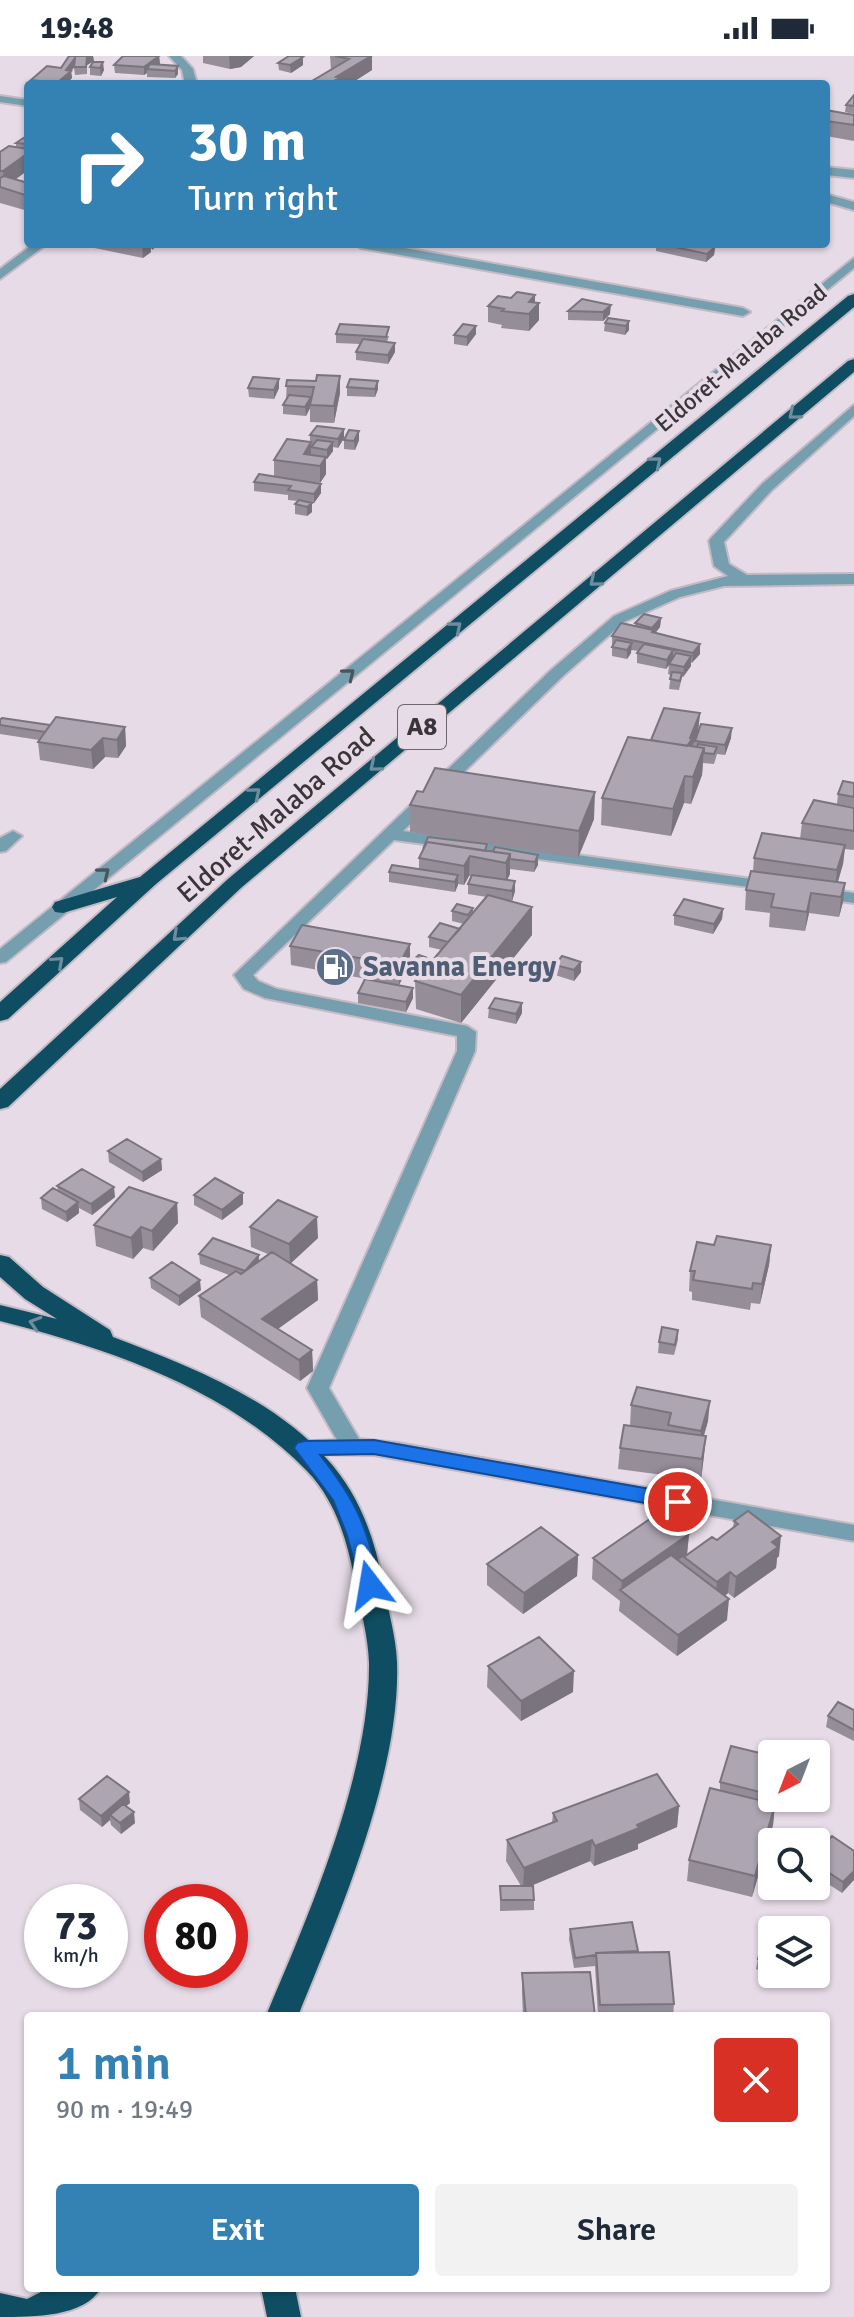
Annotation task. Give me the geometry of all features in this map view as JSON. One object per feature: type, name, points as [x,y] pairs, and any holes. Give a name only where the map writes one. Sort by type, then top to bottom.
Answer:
[{"type":"highway","name":"Eldoret-Malaba Road","points":[[0,1014],[149,880],[854,299]]},
{"type":"highway","name":"Eldoret-Malaba Road","points":[[6,1096],[235,883],[854,364]]},
{"type":"highway","points":[[63,907],[149,880]]},
{"type":"highway","points":[[0,1118],[6,1096]]},
{"type":"highway","points":[[0,1263],[34,1293],[124,1352]]},
{"type":"highway","points":[[0,1313],[124,1352],[222,1393],[304,1448],[342,1497],[358,1535],[384,1666],[373,1747],[355,1825],[321,1922],[284,2012]]},
{"type":"highway","points":[[23,2314],[75,2292]]},
{"type":"highway","points":[[279,2292],[284,2317]]},
{"type":"street","points":[[175,56],[187,69],[190,80]]},
{"type":"street","points":[[0,99],[24,102]]},
{"type":"street","points":[[830,171],[854,174]]},
{"type":"street","points":[[830,199],[854,206]]},
{"type":"street","points":[[0,275],[36,248]]},
{"type":"street","points":[[383,248],[743,312]]},
{"type":"street","name":"Eldoret-Malaba Road","points":[[0,958],[854,262]]},
{"type":"street","points":[[745,580],[722,566],[716,541],[767,487],[854,409]]},
{"type":"street","points":[[353,1447],[324,1403],[318,1388],[466,1051],[467,1032],[272,994],[251,985],[243,975],[557,673],[619,619],[675,594],[724,581],[854,579]]},
{"type":"street","points":[[390,834],[854,898]]},
{"type":"street","points":[[304,1448],[353,1447],[398,1451],[854,1533]]},
{"type":"building","points":[[69,56],[89,56],[86,67],[74,67],[75,58],[66,70],[71,71],[60,80],[31,80],[47,66],[61,68]]},
{"type":"building","points":[[123,56],[159,56],[144,67],[114,65]]},
{"type":"building","points":[[289,56],[303,57],[290,65],[278,63]]},
{"type":"building","points":[[335,56],[371,56],[336,80],[314,80],[349,59]]},
{"type":"building","points":[[93,62],[103,62],[100,68],[90,67]]},
{"type":"building","points":[[150,64],[178,66],[175,71],[147,69]]},
{"type":"building","points":[[854,95],[854,106],[846,105]]},
{"type":"building","points":[[830,111],[854,115],[854,125],[830,122]]},
{"type":"building","points":[[9,146],[24,148],[24,156],[0,171],[0,152]]},
{"type":"building","points":[[4,176],[24,182],[24,195],[0,187],[0,178]]},
{"type":"building","points":[[679,248],[714,248],[707,254]]},
{"type":"building","points":[[517,292],[535,295],[529,302],[539,303],[529,314],[488,306],[498,296],[511,298]]},
{"type":"building","points":[[582,299],[611,305],[603,312],[568,311]]},
{"type":"building","points":[[608,318],[629,321],[626,326],[605,323]]},
{"type":"building","points":[[340,324],[389,327],[386,337],[336,334]]},
{"type":"building","points":[[463,324],[476,326],[467,337],[454,335]]},
{"type":"building","points":[[363,339],[395,343],[388,355],[356,352]]},
{"type":"building","points":[[317,375],[340,376],[334,406],[310,405],[314,387],[286,386],[287,380],[316,381]]},
{"type":"building","points":[[253,377],[279,379],[274,390],[248,388]]},
{"type":"building","points":[[350,379],[378,381],[375,389],[347,387]]},
{"type":"building","points":[[289,395],[311,397],[305,407],[283,405]]},
{"type":"building","points":[[317,426],[344,429],[338,439],[310,435]]},
{"type":"building","points":[[349,430],[359,431],[354,441],[344,440]]},
{"type":"building","points":[[287,439],[311,442],[304,454],[326,457],[320,466],[274,460]]},
{"type":"building","points":[[317,440],[333,442],[327,450],[311,447]]},
{"type":"building","points":[[259,474],[321,484],[314,494],[288,490],[291,486],[254,482]]},
{"type":"building","points":[[299,500],[312,503],[307,507],[295,504]]},
{"type":"building","points":[[644,614],[661,618],[652,628],[635,623]]},
{"type":"building","points":[[621,623],[700,644],[693,653],[612,636]]},
{"type":"building","points":[[616,640],[632,643],[627,650],[612,647]]},
{"type":"building","points":[[644,644],[673,650],[667,660],[637,653]]},
{"type":"building","points":[[676,653],[691,656],[684,667],[669,664]]},
{"type":"building","points":[[672,672],[682,673],[680,681],[670,679]]},
{"type":"building","points":[[664,708],[700,713],[687,746],[651,740]]},
{"type":"building","points":[[56,717],[125,727],[117,740],[103,738],[91,750],[38,742]]},
{"type":"building","points":[[2,718],[50,725],[45,732],[0,725]]},
{"type":"building","points":[[701,724],[732,728],[725,745],[695,741]]},
{"type":"building","points":[[628,737],[704,748],[693,777],[685,776],[673,809],[602,798]]},
{"type":"building","points":[[698,744],[717,747],[714,754],[704,753],[704,748],[697,747]]},
{"type":"building","points":[[435,768],[595,792],[579,831],[410,805],[417,791],[423,792]]},
{"type":"building","points":[[843,781],[854,783],[854,797],[838,794]]},
{"type":"building","points":[[814,800],[854,808],[854,831],[802,823]]},
{"type":"building","points":[[762,833],[845,845],[837,870],[754,858]]},
{"type":"building","points":[[428,837],[487,844],[485,851],[427,842],[423,849]]},
{"type":"building","points":[[427,842],[510,854],[506,863],[470,856],[464,866],[419,858]]},
{"type":"building","points":[[495,847],[538,855],[535,862],[510,859],[510,854],[493,852]]},
{"type":"building","points":[[392,865],[458,875],[455,882],[389,872]]},
{"type":"building","points":[[751,871],[845,883],[841,897],[811,893],[807,912],[771,907],[774,894],[746,890]]},
{"type":"building","points":[[472,875],[515,881],[512,891],[468,884]]},
{"type":"building","points":[[488,895],[532,907],[461,995],[415,981]]},
{"type":"building","points":[[684,899],[723,909],[714,924],[674,915]]},
{"type":"building","points":[[457,904],[473,908],[468,915],[452,911]]},
{"type":"building","points":[[440,923],[460,929],[448,942],[429,937]]},
{"type":"building","points":[[302,925],[410,944],[399,965],[290,946]]},
{"type":"building","points":[[419,955],[433,960],[424,971],[407,965]]},
{"type":"building","points":[[562,956],[581,962],[574,970],[555,965]]},
{"type":"building","points":[[365,979],[413,988],[406,1002],[358,993]]},
{"type":"building","points":[[495,998],[522,1003],[516,1014],[489,1008]]},
{"type":"building","points":[[127,1139],[161,1159],[142,1172],[108,1151]]},
{"type":"building","points":[[82,1169],[114,1187],[91,1204],[57,1186]]},
{"type":"building","points":[[215,1178],[243,1193],[222,1210],[194,1195]]},
{"type":"building","points":[[129,1187],[177,1203],[152,1231],[141,1227],[131,1238],[94,1225]]},
{"type":"building","points":[[53,1188],[78,1202],[66,1212],[41,1198]]},
{"type":"building","points":[[278,1200],[317,1217],[289,1244],[250,1227]]},
{"type":"building","points":[[717,1236],[771,1245],[762,1284],[753,1283],[752,1289],[693,1280],[695,1271],[690,1271],[697,1242],[714,1245]]},
{"type":"building","points":[[213,1238],[259,1255],[245,1271],[199,1254]]},
{"type":"building","points":[[272,1252],[317,1280],[262,1319],[312,1350],[299,1360],[199,1296],[236,1271],[241,1274]]},
{"type":"building","points":[[172,1262],[200,1280],[179,1296],[150,1278]]},
{"type":"building","points":[[662,1327],[678,1330],[675,1345],[659,1342]]},
{"type":"building","points":[[637,1387],[710,1401],[701,1431],[668,1425],[671,1413],[631,1405]]},
{"type":"building","points":[[624,1425],[706,1436],[702,1459],[620,1448]]},
{"type":"building","points":[[748,1511],[781,1536],[772,1542],[778,1547],[736,1577],[730,1572],[717,1582],[684,1557],[712,1537],[717,1540],[738,1524],[734,1521]]},
{"type":"building","points":[[660,1512],[689,1534],[622,1581],[593,1558]]},
{"type":"building","points":[[541,1527],[578,1555],[524,1593],[487,1564]]},
{"type":"building","points":[[671,1555],[729,1599],[678,1635],[620,1590]]},
{"type":"building","points":[[539,1637],[574,1671],[521,1701],[488,1666]]},
{"type":"building","points":[[838,1702],[854,1710],[854,1730],[828,1716]]},
{"type":"building","points":[[731,1746],[758,1753],[758,1792],[720,1782]]},
{"type":"building","points":[[657,1774],[679,1806],[637,1825],[639,1828],[595,1846],[592,1840],[524,1868],[507,1840],[557,1821],[553,1813]]},
{"type":"building","points":[[107,1776],[129,1792],[101,1816],[79,1799]]},
{"type":"building","points":[[710,1788],[758,1800],[758,1812],[773,1812],[768,1828],[758,1828],[755,1876],[689,1860]]},
{"type":"building","points":[[123,1804],[134,1812],[120,1823],[110,1815]]},
{"type":"building","points":[[832,1836],[854,1851],[854,1871],[843,1882],[830,1873]]},
{"type":"building","points":[[500,1886],[533,1886],[534,1900],[501,1900]]},
{"type":"building","points":[[632,1922],[638,1951],[596,1953],[575,1958],[570,1929]]},
{"type":"building","points":[[669,1952],[674,2004],[600,2005],[596,1953]]},
{"type":"building","points":[[590,1972],[595,2012],[526,2012],[522,1973]]},
{"type":"place","name":"Savanna Energy","points":[[335,967]]},
{"type":"route","points":[[370,1585],[358,1535],[342,1497],[304,1448],[374,1447],[678,1502]]}]
